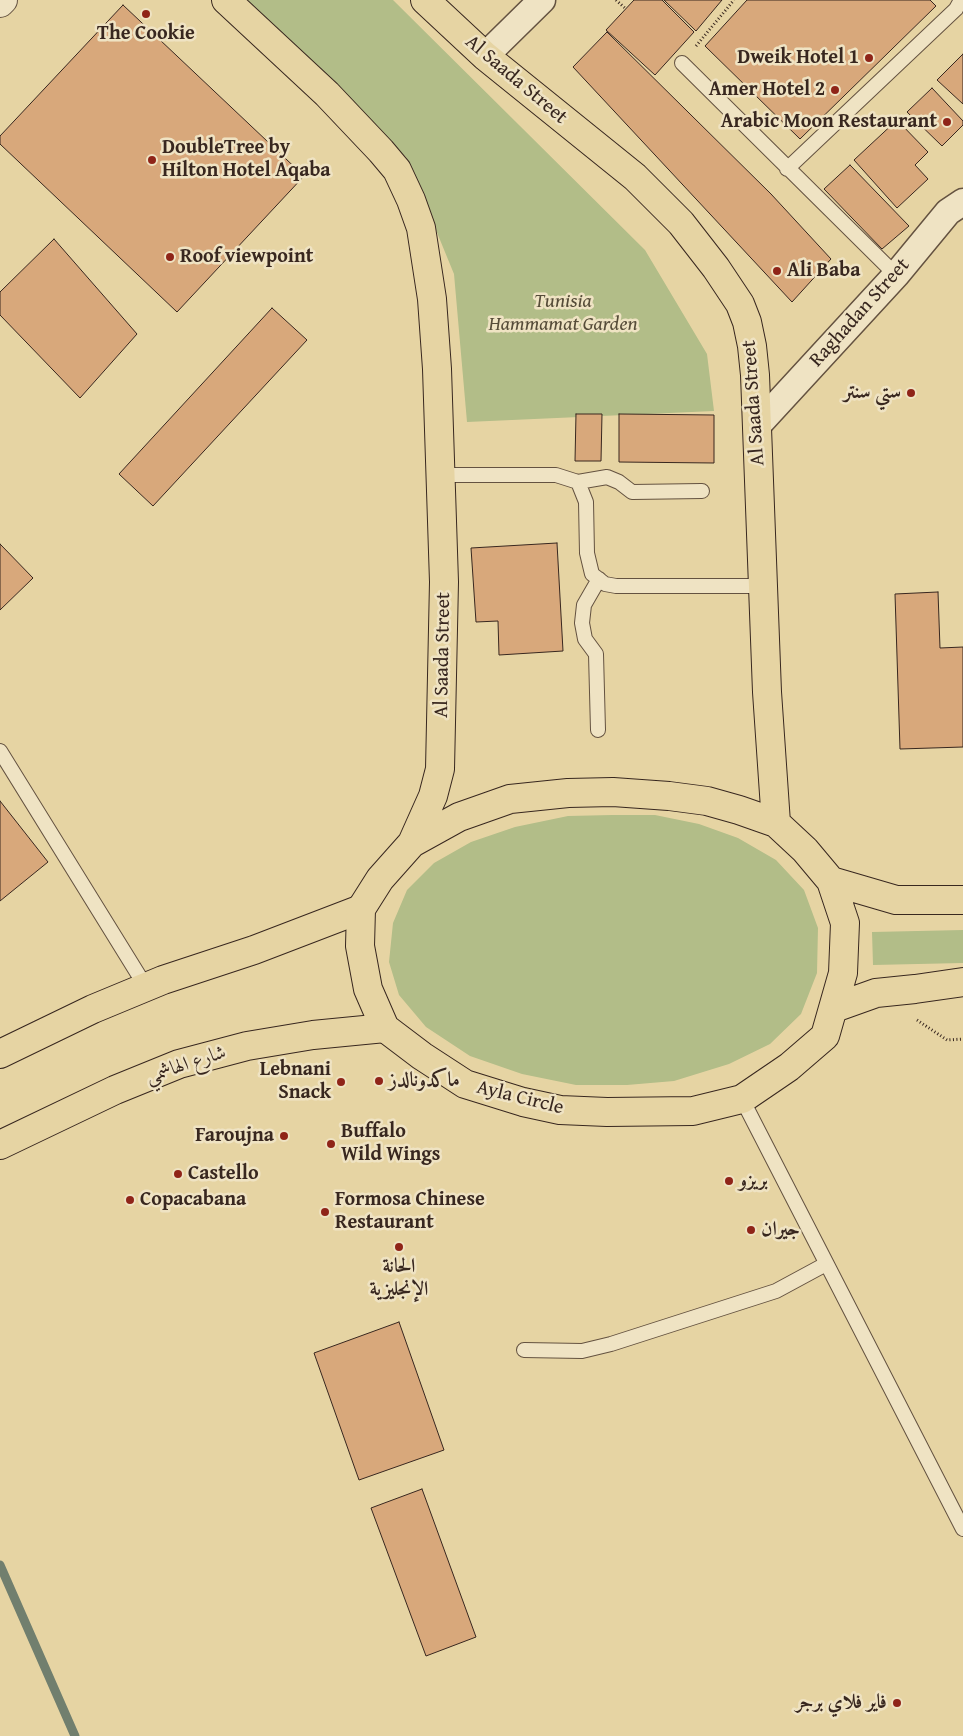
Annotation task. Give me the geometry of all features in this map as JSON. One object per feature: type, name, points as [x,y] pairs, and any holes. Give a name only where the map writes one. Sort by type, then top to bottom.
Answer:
[{"type":"main road","name":"Al Saada Street","points":[[226,0],[327,94],[375,144],[397,170],[412,200],[421,228],[432,299],[437,370],[444,582],[440,769],[433,796],[412,843]]},
{"type":"main road","name":"Al Saada Street","points":[[425,0],[485,56],[635,177],[682,223],[733,291],[747,322],[752,346],[757,426],[767,692],[776,823]]},
{"type":"main road","name":"Ayla Circle","points":[[361,909],[380,879],[412,843],[459,817],[510,799],[568,793],[613,792],[707,801],[776,823],[805,850],[830,882],[845,923],[843,973],[824,1036],[789,1067],[742,1099],[693,1111],[617,1112],[560,1110],[523,1102],[465,1084],[384,1028]]},
{"type":"main road","points":[[830,882],[896,900],[963,900]]},
{"type":"main road","points":[[0,1054],[93,1009],[146,987],[254,950],[361,909],[360,946],[368,989],[384,1028]]},
{"type":"main road","points":[[834,1008],[876,992],[963,982]]},
{"type":"main road","name":"شارع الهاشمي","points":[[0,1144],[91,1101],[179,1064],[247,1046],[304,1036],[384,1028]]},
{"type":"street","points":[[0,3],[3,0]]},
{"type":"street","points":[[485,56],[542,0]]},
{"type":"street","name":"Raghadan Street","points":[[757,426],[896,275],[948,212],[963,202]]},
{"type":"lane","points":[[787,169],[956,9],[961,0]]},
{"type":"lane","points":[[682,63],[896,275]]},
{"type":"lane","points":[[440,475],[556,475],[578,482],[607,477],[620,482],[632,492],[702,490]]},
{"type":"lane","points":[[578,482],[586,502],[587,553],[592,574],[605,584],[616,586],[764,586]]},
{"type":"lane","points":[[598,730],[596,654],[585,639],[582,623],[584,605],[599,579]]},
{"type":"lane","points":[[0,751],[146,987]]},
{"type":"lane","points":[[742,1099],[963,1530]]},
{"type":"lane","points":[[524,1350],[582,1351],[611,1344],[776,1291],[826,1264]]},
{"type":"path","points":[[616,0],[626,9]]},
{"type":"path","points":[[682,63],[734,0]]},
{"type":"green space","name":"Tunisia Hammamat Garden","points":[[237,0],[393,0],[645,250],[707,354],[714,411],[467,422],[454,274],[406,157]]},
{"type":"green space","points":[[655,815],[699,824],[738,838],[776,860],[804,890],[818,928],[817,973],[801,1014],[770,1044],[729,1064],[674,1081],[627,1085],[576,1085],[522,1074],[470,1056],[426,1027],[399,995],[389,962],[393,923],[407,890],[434,863],[471,842],[515,827],[568,816]]},
{"type":"green space","points":[[963,930],[963,963],[873,965],[872,932]]},
{"type":"building","points":[[634,0],[662,0],[694,32],[655,75],[606,30]]},
{"type":"building","points":[[664,0],[722,0],[696,31]]},
{"type":"building","points":[[747,0],[930,0],[936,6],[800,139],[705,46]]},
{"type":"building","name":"DoubleTree by Hilton Hotel Aqaba","points":[[123,5],[304,176],[177,312],[0,144],[0,136]]},
{"type":"building","points":[[607,32],[771,194],[831,259],[792,302],[573,67]]},
{"type":"building","points":[[963,54],[963,104],[937,80]]},
{"type":"building","points":[[932,88],[963,121],[963,125],[942,146],[907,112]]},
{"type":"building","points":[[897,120],[928,152],[915,165],[928,179],[897,208],[854,160]]},
{"type":"building","points":[[850,165],[909,226],[882,249],[824,189]]},
{"type":"building","points":[[54,239],[137,334],[80,398],[0,315],[0,292]]},
{"type":"building","points":[[272,308],[307,340],[153,506],[119,474]]},
{"type":"building","points":[[576,414],[602,414],[601,461],[575,461]]},
{"type":"building","points":[[619,414],[714,415],[714,463],[619,462]]},
{"type":"building","points":[[557,543],[563,651],[499,655],[498,621],[476,622],[471,548]]},
{"type":"building","points":[[0,544],[33,578],[0,610]]},
{"type":"building","points":[[938,592],[940,648],[963,647],[963,747],[900,749],[895,594]]},
{"type":"building","points":[[0,801],[48,862],[0,901]]},
{"type":"building","points":[[399,1322],[444,1450],[359,1480],[314,1353]]},
{"type":"building","points":[[422,1489],[476,1637],[426,1656],[371,1508]]},
{"type":"waterway","points":[[0,1565],[75,1736]]},
{"type":"place","name":"The Cookie","points":[[146,14]]},
{"type":"place","name":"Dweik Hotel 1","points":[[869,58]]},
{"type":"place","name":"Amer Hotel 2","points":[[835,90]]},
{"type":"place","name":"Arabic Moon Restaurant","points":[[947,122]]},
{"type":"place","name":"DoubleTree by Hilton Hotel Aqaba","points":[[152,160]]},
{"type":"place","name":"Roof viewpoint","points":[[170,257]]},
{"type":"place","name":"Ali Baba","points":[[777,271]]},
{"type":"place","name":"ستي سنتر","points":[[911,393]]},
{"type":"place","name":"ماكدونالدز","points":[[379,1081]]},
{"type":"place","name":"Lebnani Snack","points":[[341,1082]]},
{"type":"place","name":"Faroujna","points":[[284,1136]]},
{"type":"place","name":"Buffalo Wild Wings","points":[[331,1144]]},
{"type":"place","name":"Castello","points":[[178,1174]]},
{"type":"place","name":"بريزو","points":[[729,1181]]},
{"type":"place","name":"Copacabana","points":[[130,1200]]},
{"type":"place","name":"Formosa Chinese Restaurant","points":[[325,1212]]},
{"type":"place","name":"جيران","points":[[751,1230]]},
{"type":"place","name":"الحانة الإنجليزية","points":[[399,1247]]},
{"type":"place","name":"فاير فلاي برجر","points":[[897,1703]]}]
